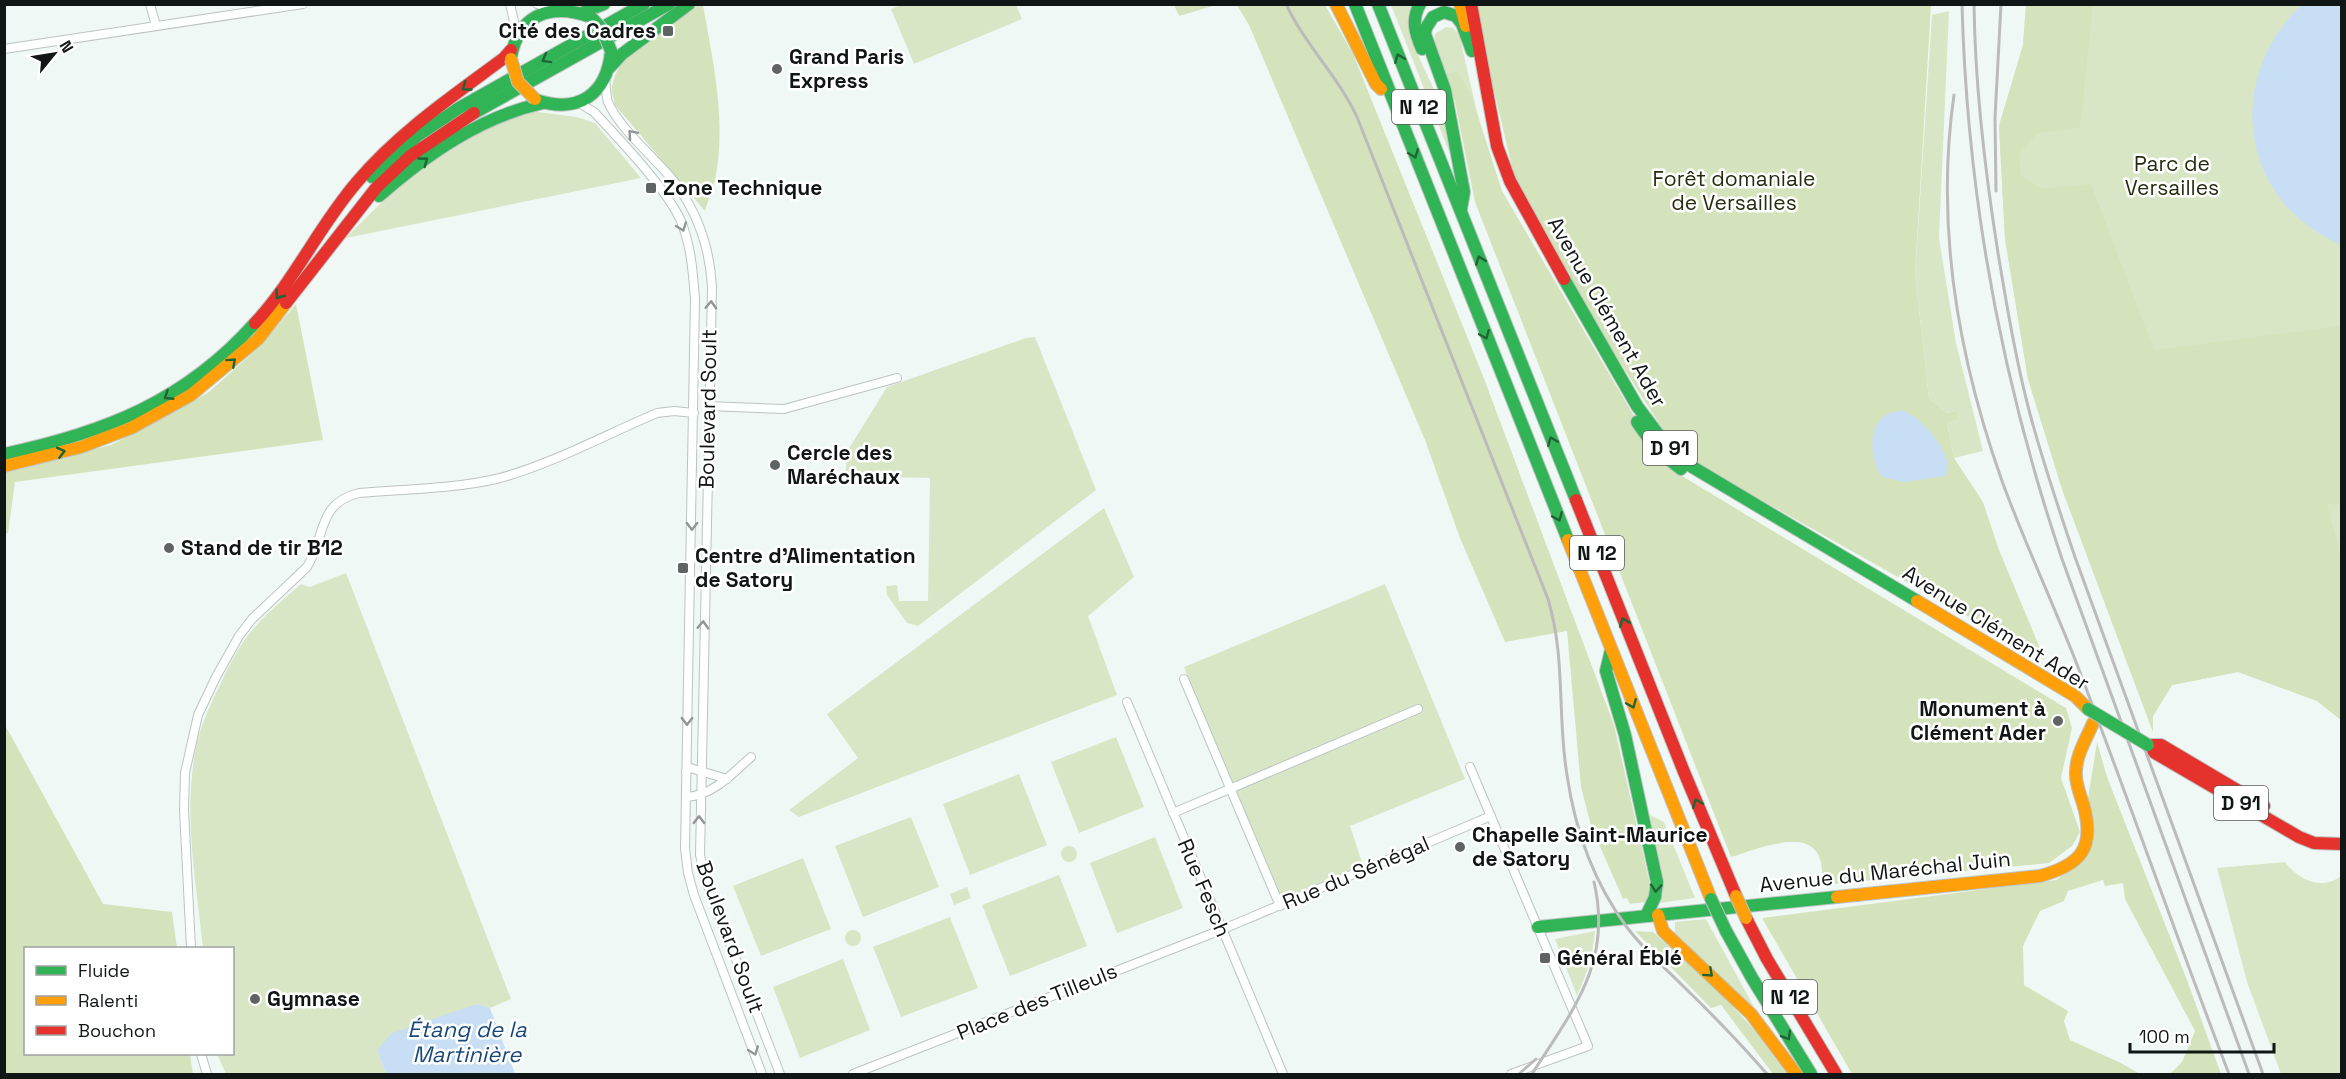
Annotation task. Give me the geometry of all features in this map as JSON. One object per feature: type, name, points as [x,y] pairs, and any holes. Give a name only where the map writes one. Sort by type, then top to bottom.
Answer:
[{"type":"main road","points":[[588,15],[604,4]]},
{"type":"main road","points":[[313,247],[381,167],[417,136],[459,108],[644,4]]},
{"type":"main road","points":[[4,466],[81,447],[131,428],[191,395],[258,339],[376,188],[432,139],[474,113],[669,4]]},
{"type":"main road","points":[[512,49],[518,82],[539,101],[561,107],[579,103],[592,96],[630,47],[690,4]]},
{"type":"main road","points":[[1336,4],[1376,84],[1393,99]]},
{"type":"main road","name":"N 12","points":[[1355,4],[1712,899],[1726,931],[1752,978],[1811,1074]]},
{"type":"main road","name":"N 12","points":[[1378,4],[1692,792],[1736,896],[1767,959],[1836,1074]]},
{"type":"main road","points":[[1420,4],[1414,20],[1414,32],[1447,107]]},
{"type":"main road","name":"Avenue Clément Ader","points":[[1460,4],[1472,51],[1491,152],[1502,184],[1632,415],[1656,448],[1685,472],[2093,716]]},
{"type":"main road","name":"Avenue Clément Ader","points":[[1471,4],[1497,146],[1510,181],[1542,242],[1636,406],[1661,438],[1689,465],[2075,696],[2093,716]]},
{"type":"main road","points":[[4,454],[77,435],[126,418],[156,404],[215,362],[250,330],[279,296],[313,247],[337,206],[385,151],[413,125],[504,58],[512,49],[527,19],[543,6],[567,7],[588,15],[602,28],[611,51],[608,73]]},
{"type":"main road","points":[[1461,210],[1464,192],[1444,88],[1427,41],[1426,24],[1432,17],[1439,14],[1456,15],[1472,51]]},
{"type":"main road","points":[[333,241],[379,195],[431,155],[495,119],[539,101]]},
{"type":"main road","points":[[1611,650],[1606,671],[1627,745],[1657,882],[1652,916],[1663,931],[1751,1014],[1796,1074]]},
{"type":"main road","name":"D 91","points":[[2093,716],[2148,745],[2155,753],[2300,837],[2314,843],[2342,844]]},
{"type":"main road","name":"Avenue du Maréchal Juin","points":[[1538,927],[2040,876],[2065,869],[2084,853],[2089,839],[2088,820],[2075,773],[2081,747],[2093,716]]},
{"type":"main road","name":"D 91","points":[[2148,745],[2161,745],[2306,830],[2319,835],[2342,836]]},
{"type":"street","points":[[150,4],[156,26]]},
{"type":"street","points":[[4,49],[303,4]]},
{"type":"street","points":[[510,4],[515,26],[512,49]]},
{"type":"street","name":"Boulevard Soult","points":[[608,73],[608,101],[619,119],[675,184],[692,213],[708,251],[712,287],[699,796],[700,855],[706,881],[780,1074]]},
{"type":"street","name":"Boulevard Soult","points":[[579,103],[594,112],[610,129],[666,196],[681,221],[690,249],[695,299],[685,848],[694,896],[762,1074]]},
{"type":"street","points":[[708,406],[784,409],[897,378]]},
{"type":"street","points":[[191,947],[184,810],[185,773],[198,715],[239,636],[252,619],[307,567],[314,556],[324,521],[338,501],[348,495],[359,493],[495,479],[528,468],[657,413],[674,411],[694,413]]},
{"type":"street","points":[[1184,679],[1280,906]]},
{"type":"street","name":"Rue Fesch","points":[[1127,702],[1283,1074]]},
{"type":"street","points":[[1173,813],[1418,709]]},
{"type":"street","points":[[686,797],[699,796],[727,779],[751,757]]},
{"type":"street","points":[[1470,767],[1588,1046],[1511,1074]]},
{"type":"street","points":[[686,772],[690,768],[727,779]]},
{"type":"street","name":"Rue du Sénégal","points":[[1221,930],[1491,816]]},
{"type":"street","name":"Place des Tilleuls","points":[[853,1074],[1221,930]]},
{"type":"street","points":[[741,1017],[756,1011]]},
{"type":"street","points":[[202,1055],[207,1074]]},
{"type":"green space","points":[[698,5],[703,5],[714,70],[720,136],[715,180],[705,211],[615,105],[612,93],[617,72],[624,60],[660,29]]},
{"type":"green space","points":[[901,5],[1016,5],[1022,19],[914,64],[891,9]]},
{"type":"green space","points":[[1174,5],[1216,5],[1179,16]]},
{"type":"green space","points":[[1237,5],[1325,5],[1353,54],[1483,376],[1614,725],[1651,889],[1645,902],[1630,904],[1627,898],[1623,899],[1591,826],[1581,787],[1567,631],[1505,642],[1460,538],[1425,440],[1249,25]]},
{"type":"green space","points":[[1391,5],[1417,5],[1411,40],[1443,109],[1452,159]]},
{"type":"green space","name":"Forêt domaniale de Versailles","points":[[1474,5],[1931,5],[1915,274],[1929,398],[1947,413],[1956,411],[1958,419],[1947,423],[1954,458],[1983,502],[1999,550],[2045,660],[1694,462],[1664,431],[1593,320],[1515,180]]},
{"type":"green space","name":"Parc de Versailles","points":[[2026,5],[2341,5],[2341,720],[2317,701],[2238,672],[2172,685],[2153,716],[2153,732],[2062,489],[2028,379],[2005,239],[1999,126],[2023,45]]},
{"type":"green space","points":[[2026,5],[2093,5],[2080,128],[2039,133],[2019,153],[2021,176],[2042,188],[2091,184],[2154,350],[2341,326],[2341,505],[2327,504],[2341,557],[2341,720],[2317,701],[2238,672],[2172,685],[2153,716],[2153,732],[2062,489],[2028,379],[2005,239],[1999,126],[2023,45]]},
{"type":"green space","points":[[1949,11],[1939,238],[1956,343],[1983,451],[1954,458],[1947,423],[1956,411],[1947,413],[1929,398],[1915,274],[1932,15]]},
{"type":"green space","points":[[1446,27],[1453,28],[1459,34],[1479,121],[1471,94],[1458,70],[1446,75],[1434,42],[1435,34]]},
{"type":"green space","points":[[1458,70],[1471,94],[1502,191],[1648,440],[1682,476],[2066,708],[2072,728],[2061,778],[2080,832],[2072,846],[2049,863],[1823,885],[1819,857],[1814,849],[1806,844],[1785,842],[1773,844],[1731,857],[1475,202],[1455,102],[1446,75]]},
{"type":"green space","points":[[530,111],[577,117],[595,123],[641,178],[346,238],[392,193],[442,153],[479,132]]},
{"type":"green space","points":[[296,304],[323,440],[15,482],[8,533],[5,534],[4,471],[111,445],[209,392],[258,348]]},
{"type":"green space","points":[[1035,337],[1096,490],[918,626],[907,623],[887,595],[886,586],[897,585],[899,601],[928,601],[930,478],[845,476],[848,450],[887,387],[1026,338]]},
{"type":"green space","points":[[1104,508],[1134,577],[1088,616],[1117,695],[799,817],[789,810],[858,758],[827,714]]},
{"type":"green space","points":[[346,573],[511,999],[490,1008],[477,1004],[377,1050],[386,1074],[226,1074],[217,1055],[234,1055],[234,947],[203,947],[190,820],[197,743],[201,728],[226,672],[254,628],[301,584],[310,587]]},
{"type":"green space","points":[[1385,584],[1465,779],[1350,826],[1363,865],[1282,899],[1184,667]]},
{"type":"green space","points":[[4,723],[103,904],[172,912],[177,947],[24,947],[24,1055],[190,1055],[193,1074],[5,1074]]},
{"type":"green space","points":[[1116,737],[1144,807],[1079,833],[1051,762]]},
{"type":"green space","points":[[2097,742],[2107,777],[2187,980],[2221,1074],[2170,1074],[2182,1062],[2195,1031],[2125,899],[2123,883],[2105,886],[2103,880],[2068,891],[2064,901],[2040,911],[2023,946],[2024,985],[2068,1011],[2064,1021],[2070,1040],[2140,1074],[1852,1074],[1762,918],[2056,880],[2080,863],[2093,841],[2088,798]]},
{"type":"green space","points":[[1019,774],[1047,845],[970,875],[943,804]]},
{"type":"green space","points":[[1650,815],[1664,822],[1695,898],[1660,903],[1663,894]]},
{"type":"green space","points":[[911,817],[939,887],[863,917],[835,846]]},
{"type":"green space","points":[[1155,837],[1183,908],[1117,933],[1090,863]]},
{"type":"green space","points":[[1069,846],[1075,848],[1077,854],[1075,860],[1069,862],[1063,860],[1061,854],[1063,848]]},
{"type":"green space","points":[[803,858],[831,929],[761,956],[733,886]]},
{"type":"green space","points":[[2285,862],[2297,874],[2318,883],[2326,883],[2341,876],[2341,1074],[2281,1074],[2247,982],[2217,868]]},
{"type":"green space","points":[[1059,875],[1087,946],[1010,976],[982,905]]},
{"type":"green space","points":[[967,887],[971,898],[954,905],[950,894]]},
{"type":"green space","points":[[950,917],[978,988],[901,1017],[873,947]]},
{"type":"green space","points":[[1706,919],[1754,1007],[1675,937],[1675,922]]},
{"type":"green space","points":[[853,930],[859,932],[861,938],[859,944],[853,946],[847,944],[845,938],[847,932]]},
{"type":"green space","points":[[1595,931],[1591,961],[1577,996],[1555,939]]},
{"type":"green space","points":[[1635,931],[1653,932],[1716,988],[1756,1032],[1787,1074],[1773,1074],[1721,1005],[1711,1008]]},
{"type":"green space","points":[[843,959],[870,1030],[800,1058],[773,987]]},
{"type":"water","points":[[2303,4],[2341,5],[2341,245],[2314,230],[2289,209],[2271,185],[2260,160],[2253,132],[2253,104],[2258,77],[2268,50],[2283,26]]},
{"type":"water","points":[[1901,410],[1921,422],[1938,442],[1947,459],[1946,476],[1904,482],[1882,477],[1873,454],[1875,428],[1888,414]]},
{"type":"water","name":"Étang de la Martinière","points":[[477,1004],[490,1008],[515,1074],[386,1074],[377,1050],[392,1033]]},
{"type":"railway","points":[[1286,4],[1302,33],[1341,88],[1357,117],[1548,599],[1557,644],[1562,731],[1570,795],[1580,835],[1595,873],[1614,909],[1639,942],[1767,1074]]},
{"type":"railway","points":[[1962,4],[1971,146],[1980,216],[1991,285],[2021,423],[2062,559],[2249,1074]]},
{"type":"railway","points":[[1974,4],[1979,98],[1989,191],[2008,314],[2030,414],[2075,557],[2263,1074]]},
{"type":"railway","points":[[1996,191],[1995,118],[2001,4]]},
{"type":"railway","points":[[1954,95],[1947,193],[1949,242],[1954,291],[1973,387],[2002,481],[2078,667],[2229,1074]]},
{"type":"railway","points":[[1532,1074],[1574,1007],[1593,962],[1598,937],[1598,911],[1594,882]]},
{"type":"railway","points":[[1519,1074],[1536,1059]]},
{"type":"traffic: fast","points":[[584,12],[604,4]]},
{"type":"traffic: fast","points":[[372,177],[417,136],[459,108],[644,4]]},
{"type":"traffic: fast","points":[[474,113],[669,4]]},
{"type":"traffic: fast","points":[[610,67],[622,54],[689,4]]},
{"type":"traffic: fast","points":[[1355,4],[1568,540]]},
{"type":"traffic: fast","points":[[1378,4],[1576,500]]},
{"type":"traffic: fast","points":[[1420,4],[1415,26],[1422,49]]},
{"type":"traffic: fast","points":[[511,57],[521,30],[539,15],[563,11],[591,17]]},
{"type":"traffic: fast","points":[[1461,209],[1464,192],[1445,90],[1425,34],[1433,17],[1444,12],[1456,16],[1462,24],[1472,51]]},
{"type":"traffic: fast","points":[[591,17],[602,29],[611,51]]},
{"type":"traffic: fast","points":[[536,100],[551,104],[565,104],[588,97],[597,90],[604,79],[611,51]]},
{"type":"traffic: fast","points":[[379,196],[416,166],[455,139],[498,118],[543,103]]},
{"type":"traffic: fast","points":[[1564,279],[1637,406],[1661,438],[1689,465],[1917,601]]},
{"type":"traffic: fast","points":[[4,454],[76,436],[141,410],[172,393],[201,373],[229,350],[255,323]]},
{"type":"traffic: fast","points":[[1637,422],[1656,449],[1681,469]]},
{"type":"traffic: fast","points":[[1611,650],[1606,671],[1625,735],[1657,882],[1655,897],[1646,916]]},
{"type":"traffic: fast","points":[[2088,709],[2148,745]]},
{"type":"traffic: fast","points":[[1538,927],[1837,897]]},
{"type":"traffic: fast","points":[[1711,899],[1726,931]]},
{"type":"traffic: fast","points":[[1726,931],[1811,1074]]},
{"type":"traffic: slow","points":[[1336,4],[1376,84],[1381,89]]},
{"type":"traffic: slow","points":[[1460,4],[1466,26]]},
{"type":"traffic: slow","points":[[511,59],[518,82],[535,99]]},
{"type":"traffic: slow","points":[[4,466],[81,447],[131,428],[191,395],[258,339],[286,303]]},
{"type":"traffic: slow","points":[[1568,540],[1711,899]]},
{"type":"traffic: slow","points":[[1917,601],[2075,696],[2088,709]]},
{"type":"traffic: slow","points":[[1837,897],[2040,876],[2054,872],[2074,860],[2081,853],[2087,834],[2087,822],[2077,783],[2076,768],[2093,723]]},
{"type":"traffic: slow","points":[[1736,896],[1746,918]]},
{"type":"traffic: slow","points":[[1658,915],[1663,931],[1751,1014],[1796,1074]]},
{"type":"traffic: jam","points":[[1471,4],[1497,146],[1510,181],[1564,279]]},
{"type":"traffic: jam","points":[[255,323],[282,289],[343,199],[373,164],[408,131],[504,58],[511,50]]},
{"type":"traffic: jam","points":[[286,303],[376,188],[410,156],[474,113]]},
{"type":"traffic: jam","points":[[1576,500],[1736,896]]},
{"type":"traffic: jam","points":[[2148,745],[2155,753],[2299,837],[2314,843],[2342,844]]},
{"type":"traffic: jam","points":[[2148,745],[2161,745],[2264,806]]},
{"type":"traffic: jam","points":[[1746,918],[1767,959],[1836,1074]]},
{"type":"place","name":"Cité des Cadres","points":[[668,31]]},
{"type":"place","name":"Grand Paris Express","points":[[777,69]]},
{"type":"place","name":"Zone Technique","points":[[651,188]]},
{"type":"place","name":"Cercle des Maréchaux","points":[[775,465]]},
{"type":"place","name":"Stand de tir B12","points":[[169,548]]},
{"type":"place","name":"Centre d'Alimentation de Satory","points":[[683,568]]},
{"type":"place","name":"Monument à Clément Ader","points":[[2058,721]]},
{"type":"place","name":"Chapelle Saint-Maurice de Satory","points":[[1460,847]]},
{"type":"place","name":"Général Éblé","points":[[1545,958]]},
{"type":"place","name":"Gymnase","points":[[255,999]]}]
